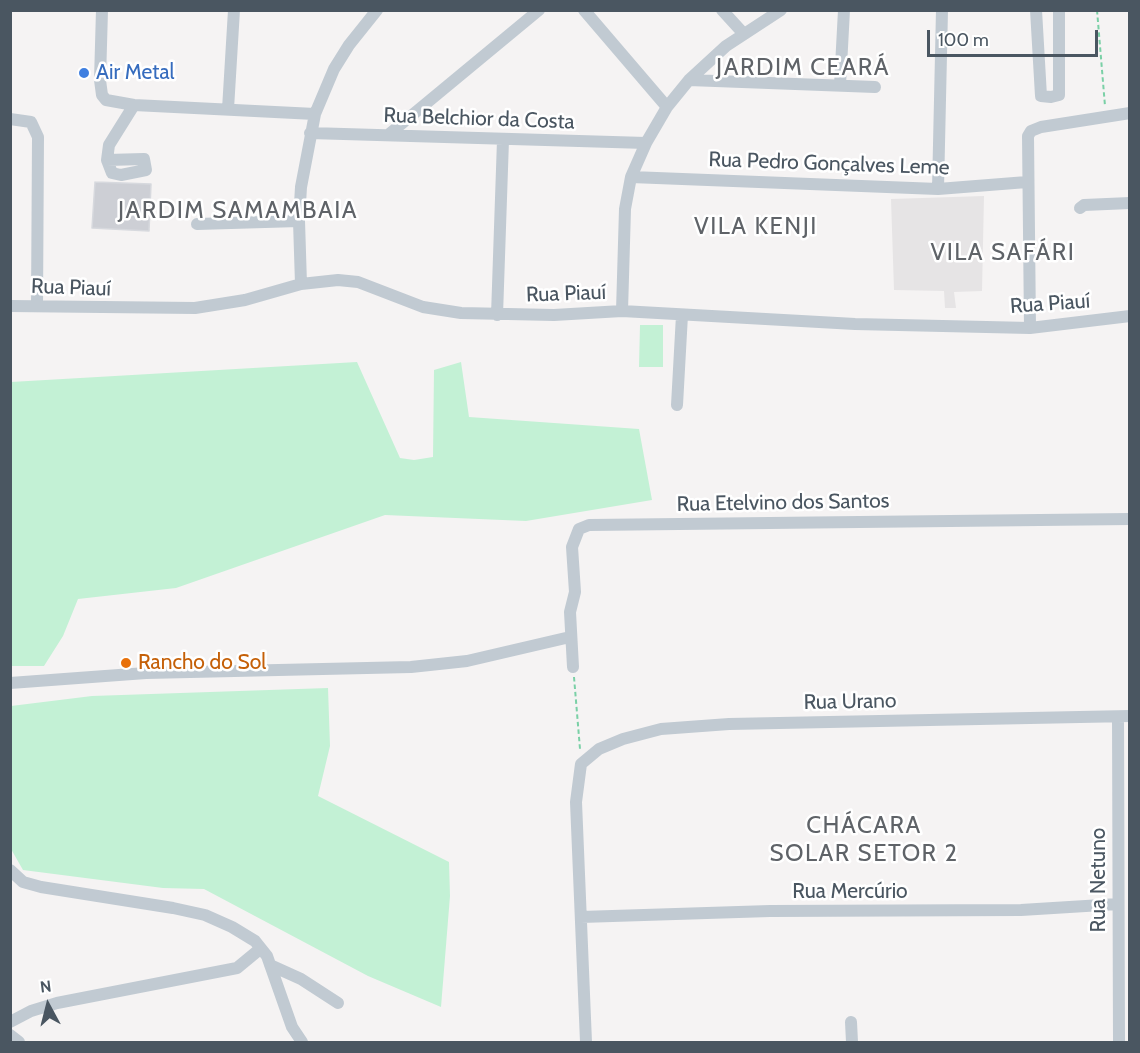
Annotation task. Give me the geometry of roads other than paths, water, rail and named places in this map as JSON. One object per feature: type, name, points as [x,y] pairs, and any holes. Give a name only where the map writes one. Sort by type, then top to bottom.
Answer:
[{"type":"street","points":[[102,10],[100,88],[106,100],[134,105],[315,114]]},
{"type":"street","points":[[228,110],[234,10]]},
{"type":"street","points":[[301,284],[299,220],[310,133],[315,114],[334,69],[376,10]]},
{"type":"street","points":[[388,135],[539,10]]},
{"type":"street","points":[[584,10],[667,107]]},
{"type":"street","points":[[722,10],[743,33]]},
{"type":"street","points":[[622,311],[625,210],[631,177],[646,143],[667,107],[689,80],[743,33],[781,10]]},
{"type":"street","points":[[840,85],[844,10]]},
{"type":"street","points":[[938,189],[942,10]]},
{"type":"street","points":[[1036,10],[1041,96],[1052,97],[1059,95],[1059,10]]},
{"type":"street","points":[[689,80],[875,87]]},
{"type":"street","points":[[107,160],[109,145],[134,105]]},
{"type":"street","points":[[1030,328],[1027,182],[1028,140],[1031,131],[1041,127],[1130,113]]},
{"type":"street","points":[[10,118],[31,122],[37,130],[37,306]]},
{"type":"street","name":"Rua Belchior da Costa","points":[[310,133],[646,143]]},
{"type":"street","points":[[498,315],[503,140]]},
{"type":"street","name":"Rua Pedro Gonçalves Leme","points":[[631,177],[938,189],[1027,182]]},
{"type":"street","points":[[1080,208],[1084,205],[1130,203]]},
{"type":"street","points":[[197,224],[299,220]]},
{"type":"street","name":"Rua Piauí","points":[[10,306],[195,308],[245,300],[301,284],[338,280],[358,282],[423,307],[461,314],[622,311],[1030,328],[1130,316]]},
{"type":"street","points":[[677,405],[682,315]]},
{"type":"street","name":"Rua Etelvino dos Santos","points":[[573,667],[570,612],[574,592],[574,537],[579,529],[589,525],[1130,519]]},
{"type":"street","points":[[10,683],[146,673],[411,667],[467,660],[570,637]]},
{"type":"street","name":"Rua Urano","points":[[581,917],[576,802],[581,764],[599,749],[623,739],[661,729],[729,724],[1124,716]]},
{"type":"street","name":"Rua Netuno","points":[[1119,1042],[1118,904],[1124,716]]},
{"type":"street","points":[[10,870],[23,882],[41,887],[205,915],[232,927],[255,941],[261,949],[270,965],[292,1027],[302,1042]]},
{"type":"street","name":"Rua Mercúrio","points":[[581,917],[770,911],[1022,910],[1118,904]]},
{"type":"street","points":[[581,917],[586,1042]]},
{"type":"street","points":[[10,1022],[31,1011],[57,1003],[237,968],[261,949]]},
{"type":"street","points":[[270,965],[302,980],[338,1003]]},
{"type":"street","points":[[851,1022],[852,1042]]},
{"type":"street","points":[[10,1035],[19,1042]]},
{"type":"place","name":"Air Metal","points":[[84,73]]},
{"type":"place","name":"Rancho do Sol","points":[[126,663]]},
{"type":"district","name":"JARDIM CEARÁ","points":[[803,68]]},
{"type":"district","name":"JARDIM SAMAMBAIA","points":[[238,211]]},
{"type":"district","name":"VILA KENJI","points":[[756,227]]},
{"type":"district","name":"VILA SAFÁRI","points":[[1003,253]]},
{"type":"district","name":"CHÁCARA SOLAR SETOR 2","points":[[864,840]]}]
